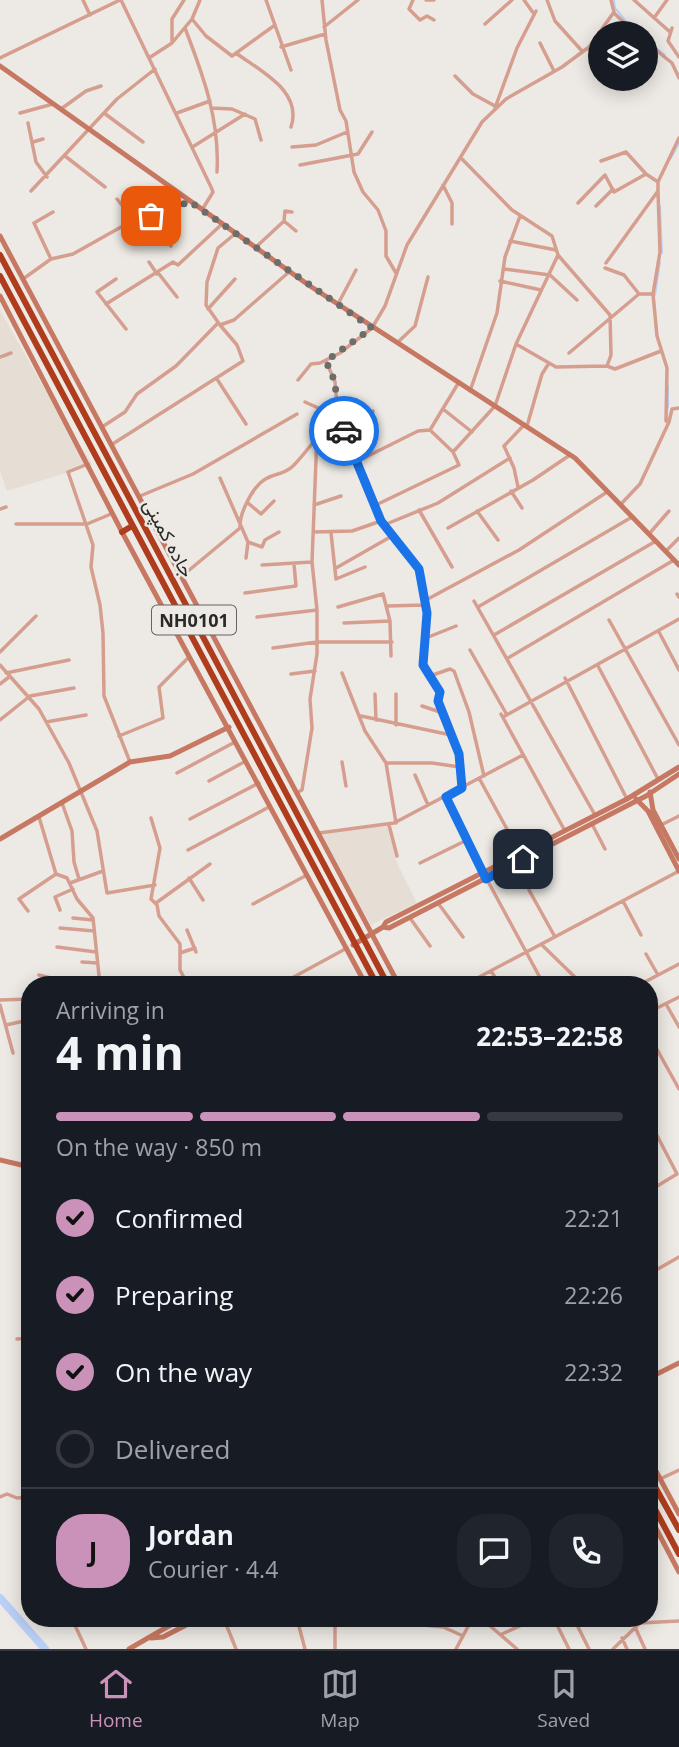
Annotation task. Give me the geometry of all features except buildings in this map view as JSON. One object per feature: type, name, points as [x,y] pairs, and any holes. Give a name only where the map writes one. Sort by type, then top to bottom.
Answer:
[{"type":"highway","name":"جاده کمپنی","points":[[0,255],[368,937],[384,976]]},
{"type":"highway","name":"جاده کمپنی","points":[[0,276],[372,976]]},
{"type":"highway","points":[[122,532],[132,526]]},
{"type":"highway","points":[[658,1492],[679,1531]]},
{"type":"highway","points":[[658,1515],[679,1554]]},
{"type":"street","points":[[83,0],[90,15]]},
{"type":"street","points":[[0,58],[121,0],[194,146],[213,192],[202,210]]},
{"type":"street","points":[[172,43],[172,19],[184,0]]},
{"type":"street","points":[[149,58],[172,43],[186,28],[200,0]]},
{"type":"street","points":[[266,0],[291,70]]},
{"type":"street","points":[[322,0],[325,34],[354,172],[363,192],[379,210],[386,231],[387,256],[396,273]]},
{"type":"street","points":[[324,27],[358,0]]},
{"type":"street","points":[[413,0],[409,9],[416,19],[427,16],[434,20]]},
{"type":"street","points":[[426,0],[434,0]]},
{"type":"street","points":[[485,24],[512,0]]},
{"type":"street","points":[[495,107],[535,12],[524,0]]},
{"type":"street","points":[[547,0],[555,21],[582,51]]},
{"type":"street","points":[[611,0],[614,12],[623,21]]},
{"type":"street","points":[[634,0],[671,30],[668,41],[679,57]]},
{"type":"street","points":[[654,18],[667,0]]},
{"type":"street","points":[[298,380],[311,364],[326,361],[372,328],[407,245],[462,159],[482,122],[495,107],[589,47],[614,12]]},
{"type":"street","points":[[192,19],[217,46],[224,47],[232,56],[275,25]]},
{"type":"street","points":[[186,28],[206,81],[217,133],[216,172]]},
{"type":"street","points":[[281,47],[325,34]]},
{"type":"street","points":[[540,43],[554,71]]},
{"type":"street","points":[[658,52],[672,63],[679,78]]},
{"type":"street","points":[[236,53],[287,94],[294,116],[291,127]]},
{"type":"street","points":[[0,66],[372,328],[570,455],[677,563],[508,658]]},
{"type":"street","points":[[32,191],[104,113],[155,69]]},
{"type":"street","points":[[455,76],[473,94],[495,107]]},
{"type":"street","points":[[61,109],[86,92],[101,86]]},
{"type":"street","points":[[177,113],[210,101]]},
{"type":"street","points":[[20,113],[53,104]]},
{"type":"street","points":[[211,108],[232,109],[257,120],[261,139]]},
{"type":"street","points":[[104,113],[143,142]]},
{"type":"street","points":[[194,146],[245,114]]},
{"type":"street","points":[[28,123],[36,162],[47,177]]},
{"type":"street","points":[[292,147],[316,145],[347,132]]},
{"type":"street","points":[[300,165],[352,157],[361,151],[372,132]]},
{"type":"street","points":[[668,422],[667,368],[653,294],[660,252],[658,182],[679,138]]},
{"type":"street","points":[[33,142],[43,139]]},
{"type":"street","points":[[601,161],[626,152],[646,174],[658,182]]},
{"type":"street","points":[[65,156],[105,187]]},
{"type":"street","points":[[453,452],[495,406],[516,344],[550,275],[557,253],[556,242],[552,236],[520,216],[462,159]]},
{"type":"street","points":[[578,203],[605,175],[614,192],[633,184],[646,174]]},
{"type":"street","points":[[443,185],[452,203],[452,224]]},
{"type":"street","points":[[596,206],[613,189]]},
{"type":"street","points":[[639,293],[624,275],[605,265],[658,191]]},
{"type":"street","points":[[117,199],[134,220]]},
{"type":"street","points":[[23,279],[51,259],[73,254],[146,213],[156,219],[189,201]]},
{"type":"street","points":[[257,247],[284,221],[285,211],[292,212]]},
{"type":"street","points":[[51,259],[34,223],[52,212]]},
{"type":"street","points":[[151,216],[171,246]]},
{"type":"street","points":[[470,391],[496,313],[500,281],[510,241],[520,216]]},
{"type":"street","points":[[284,221],[296,231]]},
{"type":"street","points":[[106,304],[158,274],[173,262],[178,265],[222,224]]},
{"type":"street","points":[[111,445],[140,424],[218,379],[243,360],[237,345],[208,309],[206,282],[218,248],[236,233]]},
{"type":"street","points":[[0,236],[319,834],[368,937],[392,976]]},
{"type":"street","points":[[510,241],[557,253],[610,315],[611,355],[607,366]]},
{"type":"street","points":[[149,262],[177,297]]},
{"type":"street","points":[[505,269],[550,275],[578,300]]},
{"type":"street","points":[[338,304],[356,270]]},
{"type":"street","points":[[219,324],[226,326],[290,271]]},
{"type":"street","points":[[397,344],[415,326],[428,277]]},
{"type":"street","points":[[116,279],[97,292],[126,329]]},
{"type":"street","points":[[208,309],[235,279]]},
{"type":"street","points":[[500,281],[541,290]]},
{"type":"street","points":[[569,353],[610,315],[639,293],[653,294]]},
{"type":"street","points":[[0,296],[89,463],[122,532],[361,976]]},
{"type":"street","points":[[102,428],[125,412],[137,394],[176,366],[219,324]]},
{"type":"street","points":[[516,344],[556,367],[607,366],[615,369],[662,351]]},
{"type":"street","points":[[0,357],[11,353]]},
{"type":"street","points":[[326,361],[335,382],[338,417],[383,523],[419,569],[426,602],[423,665],[441,694],[438,701],[460,767],[462,788]]},
{"type":"street","points":[[518,487],[504,446],[526,426],[542,374],[549,363]]},
{"type":"street","points":[[218,379],[246,424]]},
{"type":"street","points":[[430,430],[459,382]]},
{"type":"street","points":[[305,402],[338,417]]},
{"type":"street","points":[[621,504],[640,484],[672,409],[679,408]]},
{"type":"street","points":[[443,410],[472,432]]},
{"type":"street","points":[[352,447],[359,443],[373,411]]},
{"type":"street","points":[[138,497],[193,474],[297,415]]},
{"type":"street","points":[[240,528],[239,519],[262,481],[284,474],[317,434],[338,417]]},
{"type":"street","points":[[358,461],[418,431],[430,430],[453,452],[458,468],[376,505]]},
{"type":"street","points":[[296,793],[302,790],[306,780],[312,728],[310,699],[317,642],[312,562],[317,434]]},
{"type":"street","points":[[448,528],[570,455]]},
{"type":"street","points":[[313,532],[352,531],[438,503],[510,458]]},
{"type":"street","points":[[89,463],[68,472],[87,524],[93,552],[91,567],[100,605],[102,687],[130,762]]},
{"type":"street","points":[[220,478],[248,542],[246,558]]},
{"type":"street","points":[[511,491],[522,508]]},
{"type":"street","points":[[387,606],[426,602],[519,550],[607,492]]},
{"type":"street","points":[[314,505],[341,496]]},
{"type":"street","points":[[248,503],[261,514],[274,501]]},
{"type":"street","points":[[0,509],[6,507]]},
{"type":"street","points":[[419,510],[453,567]]},
{"type":"street","points":[[477,511],[498,540]]},
{"type":"street","points":[[649,534],[669,511]]},
{"type":"street","points":[[16,524],[87,524],[113,513]]},
{"type":"street","points":[[478,607],[632,517]]},
{"type":"street","points":[[180,577],[240,528]]},
{"type":"street","points":[[248,542],[262,547],[265,540],[279,531]]},
{"type":"street","points":[[331,533],[337,579],[365,567]]},
{"type":"street","points":[[335,568],[391,536]]},
{"type":"street","points":[[666,552],[679,538]]},
{"type":"street","points":[[494,635],[656,541]]},
{"type":"street","points":[[262,565],[312,562]]},
{"type":"street","points":[[246,593],[296,586],[294,564]]},
{"type":"street","points":[[338,607],[383,594],[390,621],[391,656]]},
{"type":"street","points":[[474,601],[595,815]]},
{"type":"street","points":[[257,617],[317,610]]},
{"type":"street","points":[[0,652],[36,616]]},
{"type":"street","points":[[608,620],[679,745]]},
{"type":"street","points":[[504,715],[679,620]]},
{"type":"street","points":[[344,622],[390,621]]},
{"type":"street","points":[[426,638],[456,626]]},
{"type":"street","points":[[659,631],[679,670]]},
{"type":"street","points":[[273,648],[317,642],[392,642]]},
{"type":"street","points":[[470,650],[565,831]]},
{"type":"street","points":[[119,736],[163,718],[159,687],[190,656]]},
{"type":"street","points":[[0,684],[8,675],[69,660]]},
{"type":"street","points":[[0,665],[46,722],[69,763],[97,831],[108,894],[155,884]]},
{"type":"street","points":[[598,666],[659,781]]},
{"type":"street","points":[[430,676],[450,669],[454,671],[469,712],[484,776]]},
{"type":"street","points":[[291,674],[315,671]]},
{"type":"street","points":[[342,673],[365,731],[386,763],[396,823]]},
{"type":"street","points":[[566,680],[626,799]]},
{"type":"street","points":[[0,720],[27,699],[74,688]]},
{"type":"street","points":[[375,694],[376,720]]},
{"type":"street","points":[[396,694],[396,725]]},
{"type":"street","points":[[422,706],[443,713]]},
{"type":"street","points":[[46,722],[86,715]]},
{"type":"street","points":[[360,716],[451,736]]},
{"type":"street","points":[[0,839],[130,762],[170,756],[229,727]]},
{"type":"street","points":[[177,773],[237,741]]},
{"type":"street","points":[[319,834],[396,823],[523,755]]},
{"type":"street","points":[[209,781],[247,760]]},
{"type":"street","points":[[342,762],[346,786]]},
{"type":"street","points":[[386,763],[432,763],[460,767]]},
{"type":"street","points":[[649,790],[679,767]]},
{"type":"street","points":[[383,928],[386,922],[592,824],[679,774]]},
{"type":"street","points":[[415,775],[428,806]]},
{"type":"street","points":[[479,778],[520,854]]},
{"type":"street","points":[[190,819],[259,783]]},
{"type":"street","points":[[649,790],[650,803],[679,859]]},
{"type":"street","points":[[446,797],[485,877],[539,976]]},
{"type":"street","points":[[296,976],[383,928],[390,928],[439,903],[520,854],[626,799],[635,798]]},
{"type":"street","points":[[481,976],[679,871],[648,811],[635,798]]},
{"type":"street","points":[[62,803],[72,831],[74,862],[79,879]]},
{"type":"street","points":[[188,850],[272,806]]},
{"type":"street","points":[[661,825],[679,816]]},
{"type":"street","points":[[39,817],[56,874]]},
{"type":"street","points":[[151,818],[160,848],[151,899],[156,903],[159,916],[177,938],[183,976]]},
{"type":"street","points":[[389,824],[397,856]]},
{"type":"street","points":[[592,824],[605,849]]},
{"type":"street","points":[[420,863],[467,840]]},
{"type":"street","points":[[156,903],[210,864]]},
{"type":"street","points":[[70,883],[103,871]]},
{"type":"street","points":[[56,874],[68,878],[93,920],[99,976]]},
{"type":"street","points":[[28,911],[19,899],[56,874]]},
{"type":"street","points":[[253,904],[308,875]]},
{"type":"street","points":[[189,878],[203,900]]},
{"type":"street","points":[[60,909],[55,897],[73,889]]},
{"type":"street","points":[[529,890],[555,937]]},
{"type":"street","points":[[623,901],[641,934]]},
{"type":"street","points":[[439,903],[463,937]]},
{"type":"street","points":[[73,918],[93,920]]},
{"type":"street","points":[[410,918],[430,946]]},
{"type":"street","points":[[60,928],[94,932]]},
{"type":"street","points":[[180,953],[196,950],[187,930]]},
{"type":"street","points":[[542,945],[574,976]]},
{"type":"street","points":[[57,947],[96,953]]},
{"type":"street","points":[[646,954],[658,975],[679,964]]},
{"type":"street","points":[[82,962],[97,963]]},
{"type":"street","points":[[491,971],[494,976]]},
{"type":"street","points":[[658,1008],[679,997]]},
{"type":"street","points":[[0,1000],[21,999]]},
{"type":"street","points":[[666,1004],[679,1027]]},
{"type":"street","points":[[0,1005],[13,1053]]},
{"type":"street","points":[[5,1025],[21,1022]]},
{"type":"street","points":[[658,1051],[679,1089]]},
{"type":"street","points":[[658,1137],[678,1174],[658,1186]]},
{"type":"street","points":[[0,1160],[21,1165]]},
{"type":"street","points":[[658,1268],[679,1257]]},
{"type":"street","points":[[17,1339],[21,1339]]},
{"type":"street","points":[[658,1374],[679,1363]]},
{"type":"street","points":[[660,1479],[679,1469]]},
{"type":"street","points":[[658,1475],[679,1514]]},
{"type":"street","points":[[0,1497],[7,1494],[21,1498]]},
{"type":"street","points":[[658,1534],[679,1572]]},
{"type":"street","points":[[658,1622],[679,1621]]},
{"type":"street","points":[[76,1627],[86,1649]]},
{"type":"street","points":[[129,1649],[166,1627]]},
{"type":"street","points":[[151,1638],[163,1637],[182,1627]]},
{"type":"street","points":[[228,1627],[236,1649]]},
{"type":"street","points":[[300,1627],[305,1649]]},
{"type":"street","points":[[335,1627],[335,1649]]},
{"type":"street","points":[[443,1627],[461,1635]]},
{"type":"street","points":[[456,1649],[466,1627]]},
{"type":"street","points":[[492,1627],[517,1649]]},
{"type":"street","points":[[501,1635],[518,1627]]},
{"type":"street","points":[[558,1627],[569,1649]]},
{"type":"street","points":[[578,1627],[589,1649]]},
{"type":"street","points":[[613,1649],[635,1627],[645,1649]]},
{"type":"street","points":[[622,1638],[627,1649]]},
{"type":"shaded area","points":[[0,310],[56,409],[93,465],[7,491],[0,471]]},
{"type":"shaded area","points":[[388,826],[397,863],[417,903],[371,925],[318,831]]},
{"type":"waterway","points":[[614,0],[615,8],[626,21]]},
{"type":"waterway","points":[[658,49],[665,55]]},
{"type":"waterway","points":[[671,158],[679,143]]},
{"type":"waterway","points":[[660,206],[662,253]]},
{"type":"waterway","points":[[655,295],[660,262]]},
{"type":"waterway","points":[[668,386],[668,408]]},
{"type":"waterway","points":[[0,1598],[21,1622]]},
{"type":"waterway","points":[[26,1627],[45,1649]]},
{"type":"way so far","points":[[151,216],[156,219],[189,201],[372,328],[326,361],[335,382],[338,417],[344,431]]},
{"type":"route","points":[[344,431],[368,482],[381,521],[419,569],[424,587],[428,626],[423,665],[440,692],[438,701],[460,761],[462,788],[446,797],[486,879],[523,859]]}]
